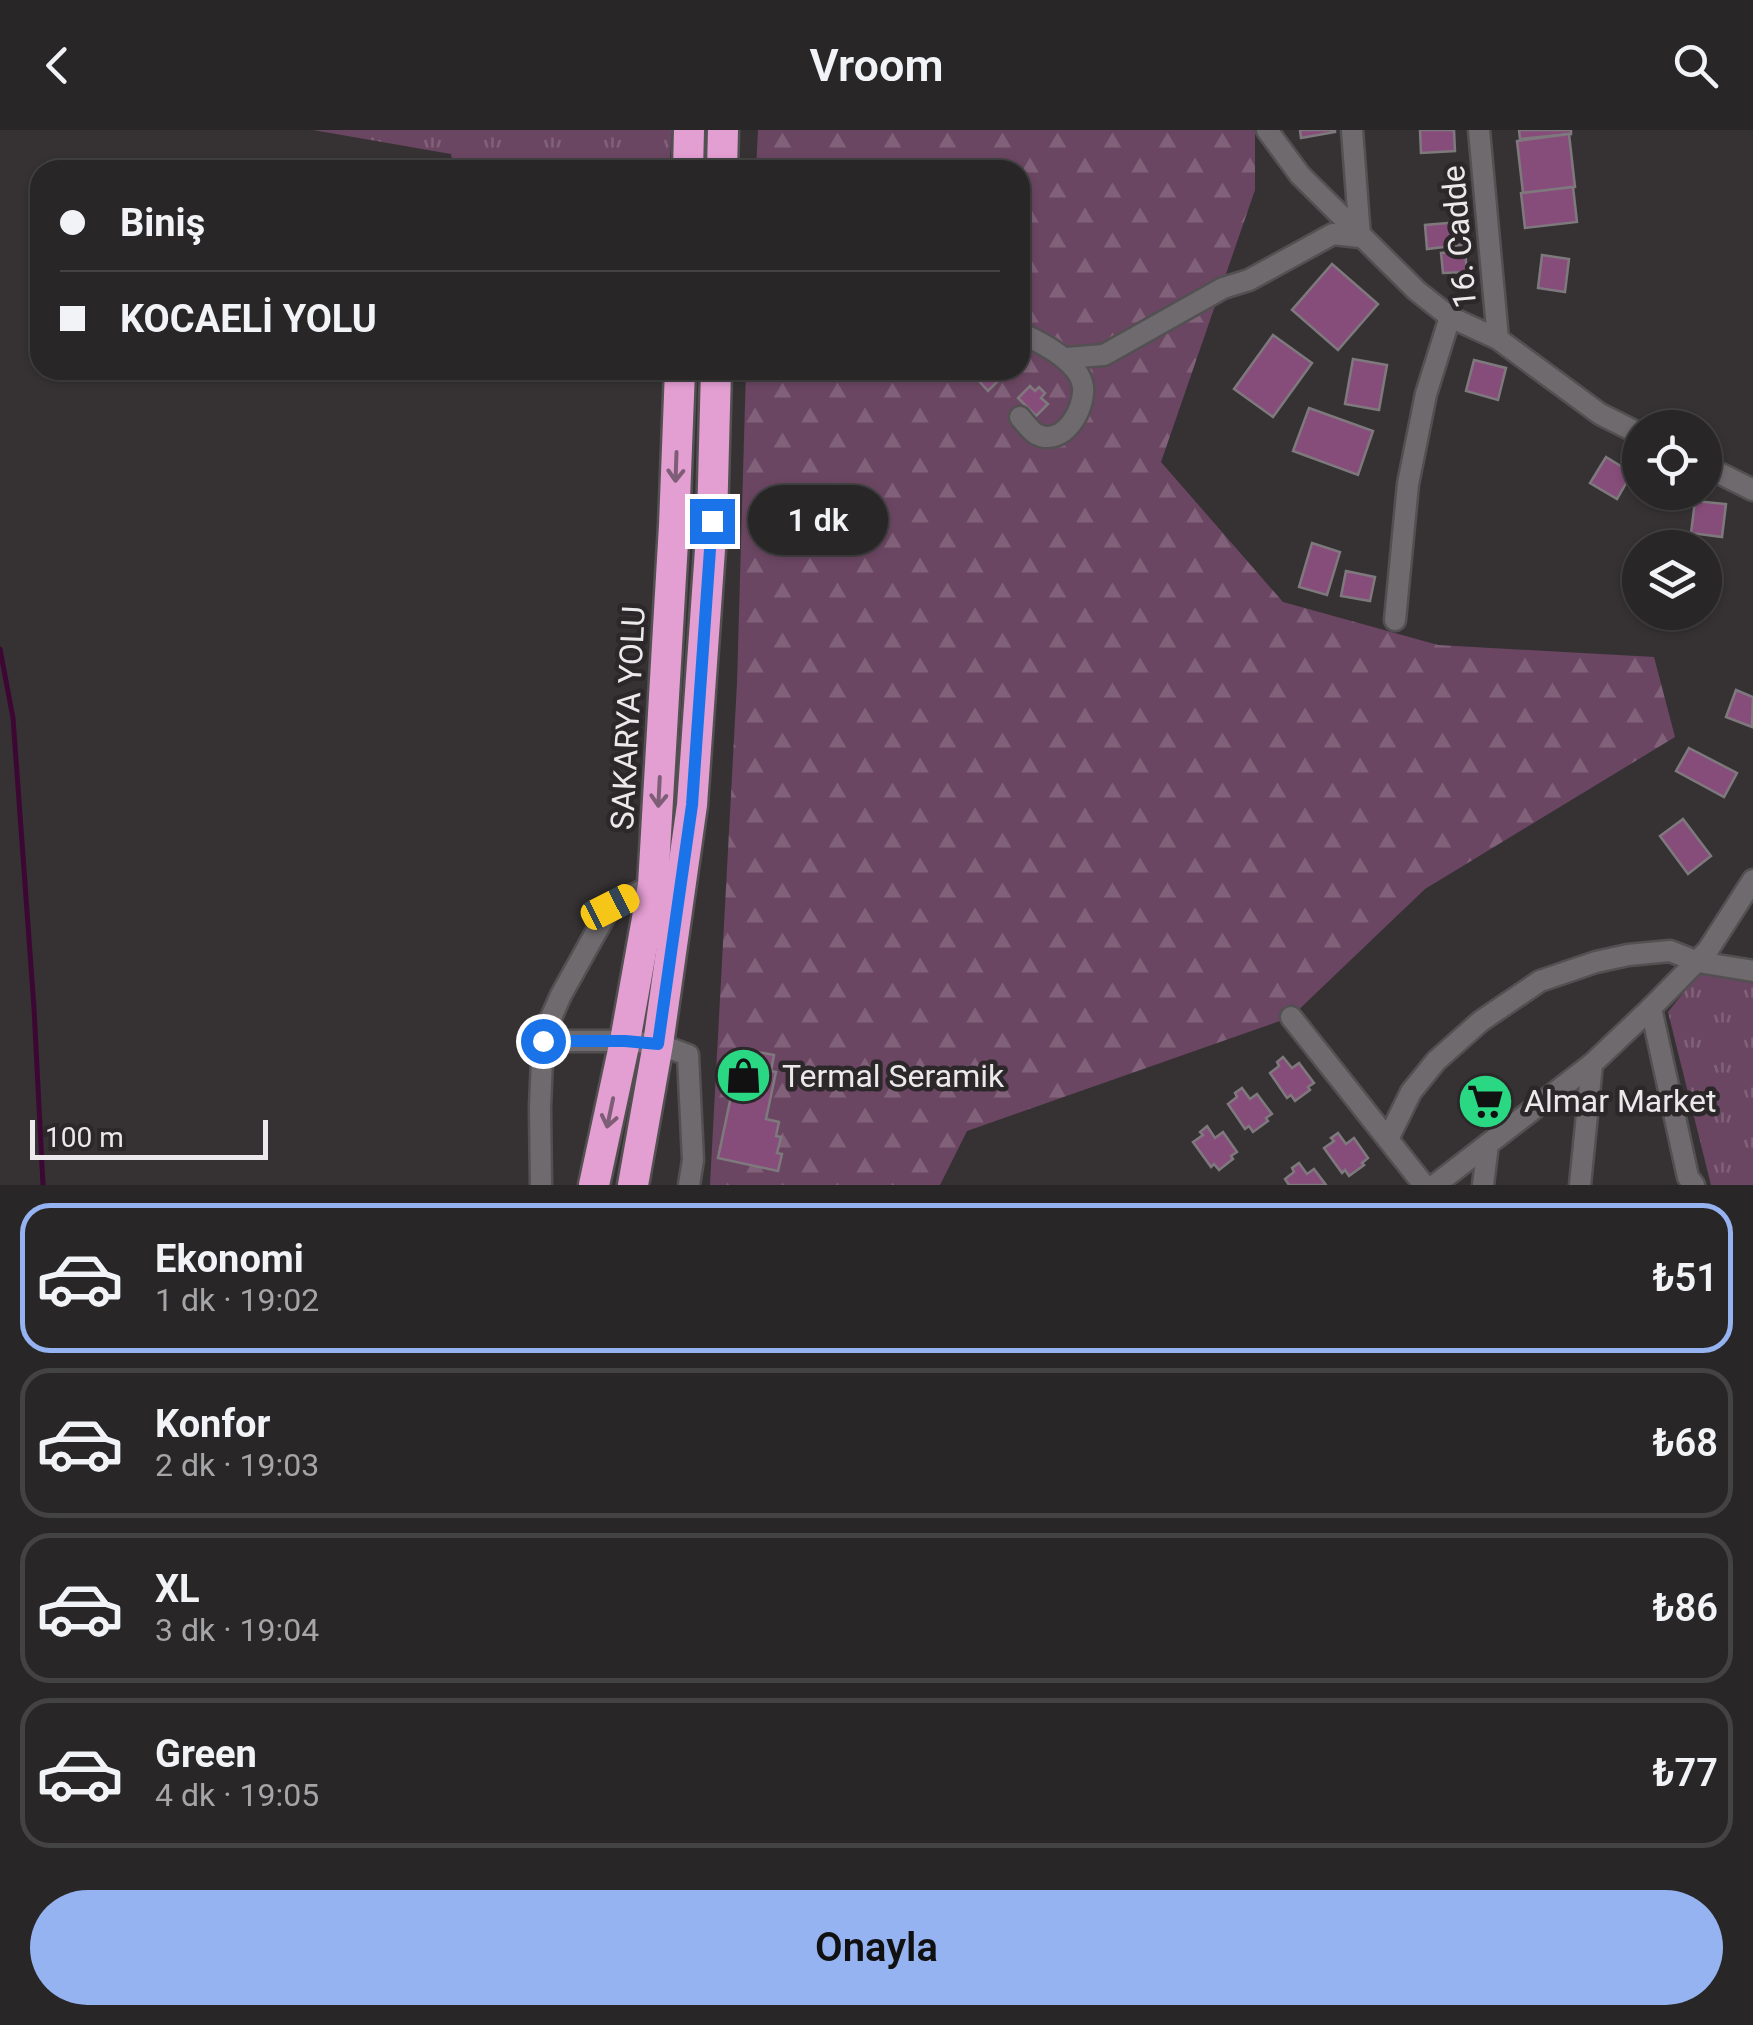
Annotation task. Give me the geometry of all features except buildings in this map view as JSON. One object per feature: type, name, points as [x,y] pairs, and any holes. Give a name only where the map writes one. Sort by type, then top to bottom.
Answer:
[{"type":"highway","points":[[688,160],[689,130]]},
{"type":"highway","points":[[722,160],[723,130]]},
{"type":"highway","name":"SAKARYA YOLU","points":[[594,1185],[653,885],[680,380]]},
{"type":"highway","points":[[633,1185],[658,1044],[692,805],[712,521],[716,380]]},
{"type":"street","points":[[1266,130],[1300,175],[1417,291],[1450,317],[1498,339],[1600,414],[1622,425]]},
{"type":"street","points":[[1352,130],[1360,237]]},
{"type":"street","name":"16. Cadde","points":[[1480,130],[1498,339]]},
{"type":"street","points":[[1066,358],[1104,356],[1223,288],[1250,280],[1333,234],[1360,237]]},
{"type":"street","points":[[1395,620],[1408,484],[1426,394],[1450,317]]},
{"type":"street","points":[[1020,418],[1037,434],[1053,437],[1068,428],[1080,410],[1083,385],[1066,358],[1030,338]]},
{"type":"street","points":[[1722,474],[1753,490]]},
{"type":"street","points":[[1435,1185],[1592,1064],[1651,1008],[1698,962],[1753,880]]},
{"type":"street","points":[[542,1185],[543,1041],[561,995],[610,907],[653,885]]},
{"type":"street","points":[[1388,1139],[1412,1092],[1436,1062],[1481,1021],[1540,981],[1596,962],[1670,950],[1698,962],[1753,971]]},
{"type":"street","points":[[1651,1008],[1690,1182]]},
{"type":"street","points":[[1291,1017],[1424,1185]]},
{"type":"street","points":[[543,1041],[625,1041],[658,1044],[688,1054],[693,1160],[690,1185]]},
{"type":"street","points":[[1580,1185],[1592,1064]]},
{"type":"street","points":[[1483,1185],[1488,1144]]},
{"type":"green space","points":[[313,130],[672,130],[670,160],[452,160],[451,154]]},
{"type":"green space","points":[[758,130],[1255,130],[1255,190],[1161,462],[1283,602],[1438,645],[1654,657],[1675,737],[1425,889],[1291,1017],[967,1131],[940,1185],[710,1185],[737,683],[746,380],[1030,380],[1030,160],[756,160]]},
{"type":"green space","points":[[1700,972],[1753,981],[1753,1185],[1711,1185],[1668,1012]]},
{"type":"waterway","points":[[0,649],[13,718],[43,1185]]},
{"type":"place","name":"Termal Seramik","points":[[743,1076]]},
{"type":"place","name":"Almar Market","points":[[1485,1101]]},
{"type":"route","points":[[543,1041],[658,1044],[692,805],[712,521]]}]
